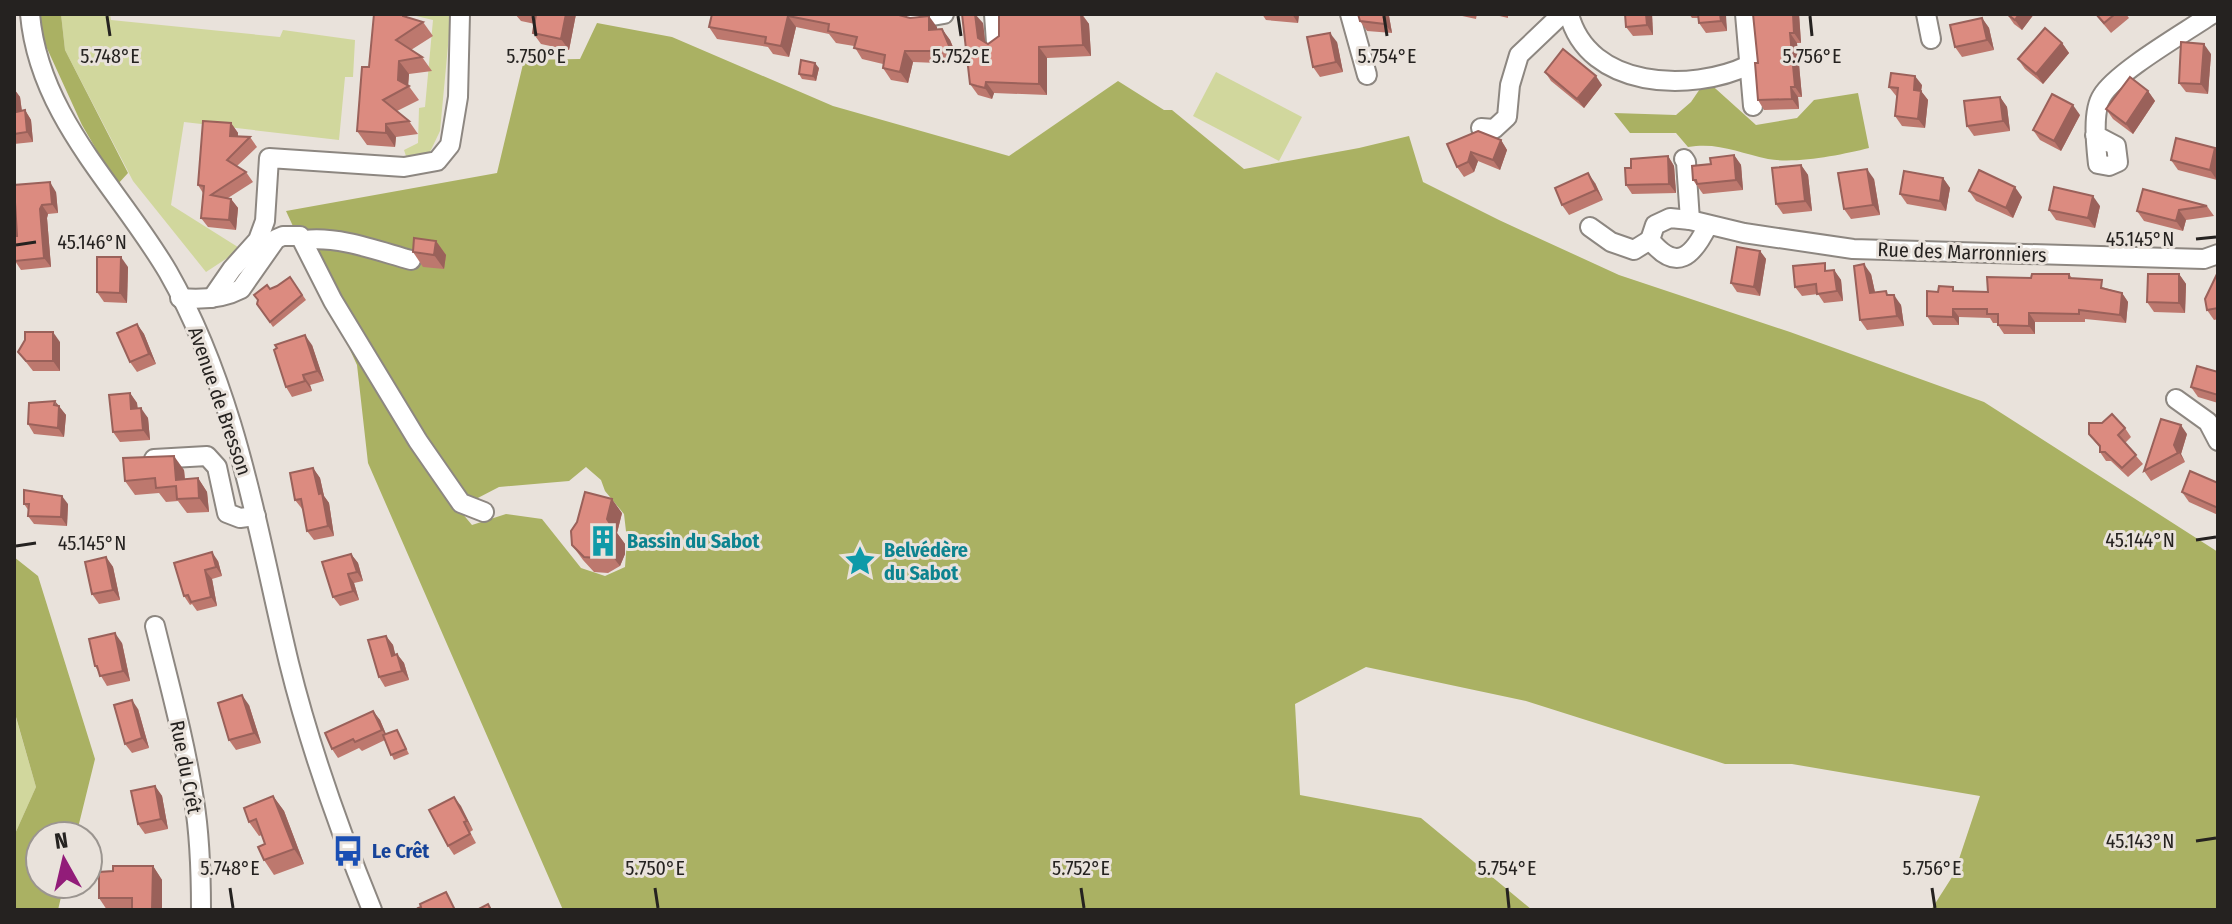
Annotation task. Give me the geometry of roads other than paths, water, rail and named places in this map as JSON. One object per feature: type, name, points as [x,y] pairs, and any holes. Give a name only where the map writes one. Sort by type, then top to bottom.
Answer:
[{"type":"street","name":"Avenue de Bresson","points":[[30,14],[34,46],[43,77],[66,125],[166,270],[194,325],[238,440],[310,744],[369,909]]},
{"type":"street","points":[[212,298],[258,240],[265,221],[269,158],[404,167],[437,161],[450,145],[458,97],[460,14]]},
{"type":"street","points":[[907,14],[921,18],[944,14]]},
{"type":"street","points":[[994,14],[996,43]]},
{"type":"street","points":[[1350,14],[1367,75]]},
{"type":"street","points":[[1481,128],[1494,129],[1507,117],[1510,85],[1519,55],[1562,14]]},
{"type":"street","points":[[1569,14],[1573,30],[1600,61],[1636,78],[1676,83],[1736,71],[1749,65]]},
{"type":"street","points":[[1745,14],[1753,106]]},
{"type":"street","points":[[1926,14],[1931,39]]},
{"type":"street","points":[[2095,135],[2100,97],[2118,78],[2212,14]]},
{"type":"street","points":[[1590,227],[1611,242],[1642,245],[1672,259],[1686,257],[1700,241],[1699,222],[1684,159]]},
{"type":"street","name":"Rue des Marronniers","points":[[1642,245],[1655,225],[1670,218],[1744,233],[1853,249],[2204,259],[2218,254]]},
{"type":"street","points":[[180,298],[212,298],[241,289],[276,239],[300,236],[305,240],[333,301],[418,441],[461,503],[484,512]]},
{"type":"street","points":[[305,240],[318,239],[411,260]]},
{"type":"street","points":[[2176,399],[2208,422],[2217,440]]},
{"type":"street","points":[[145,460],[207,456],[217,467],[227,513],[240,518],[256,516]]},
{"type":"street","name":"Rue du Crêt","points":[[155,626],[195,801],[201,910]]},
{"type":"place","name":"Bassin du Sabot","points":[[603,541]]},
{"type":"place","name":"Belvédère du Sabot","points":[[860,561]]},
{"type":"place","name":"Le Crêt","points":[[348,851]]}]
